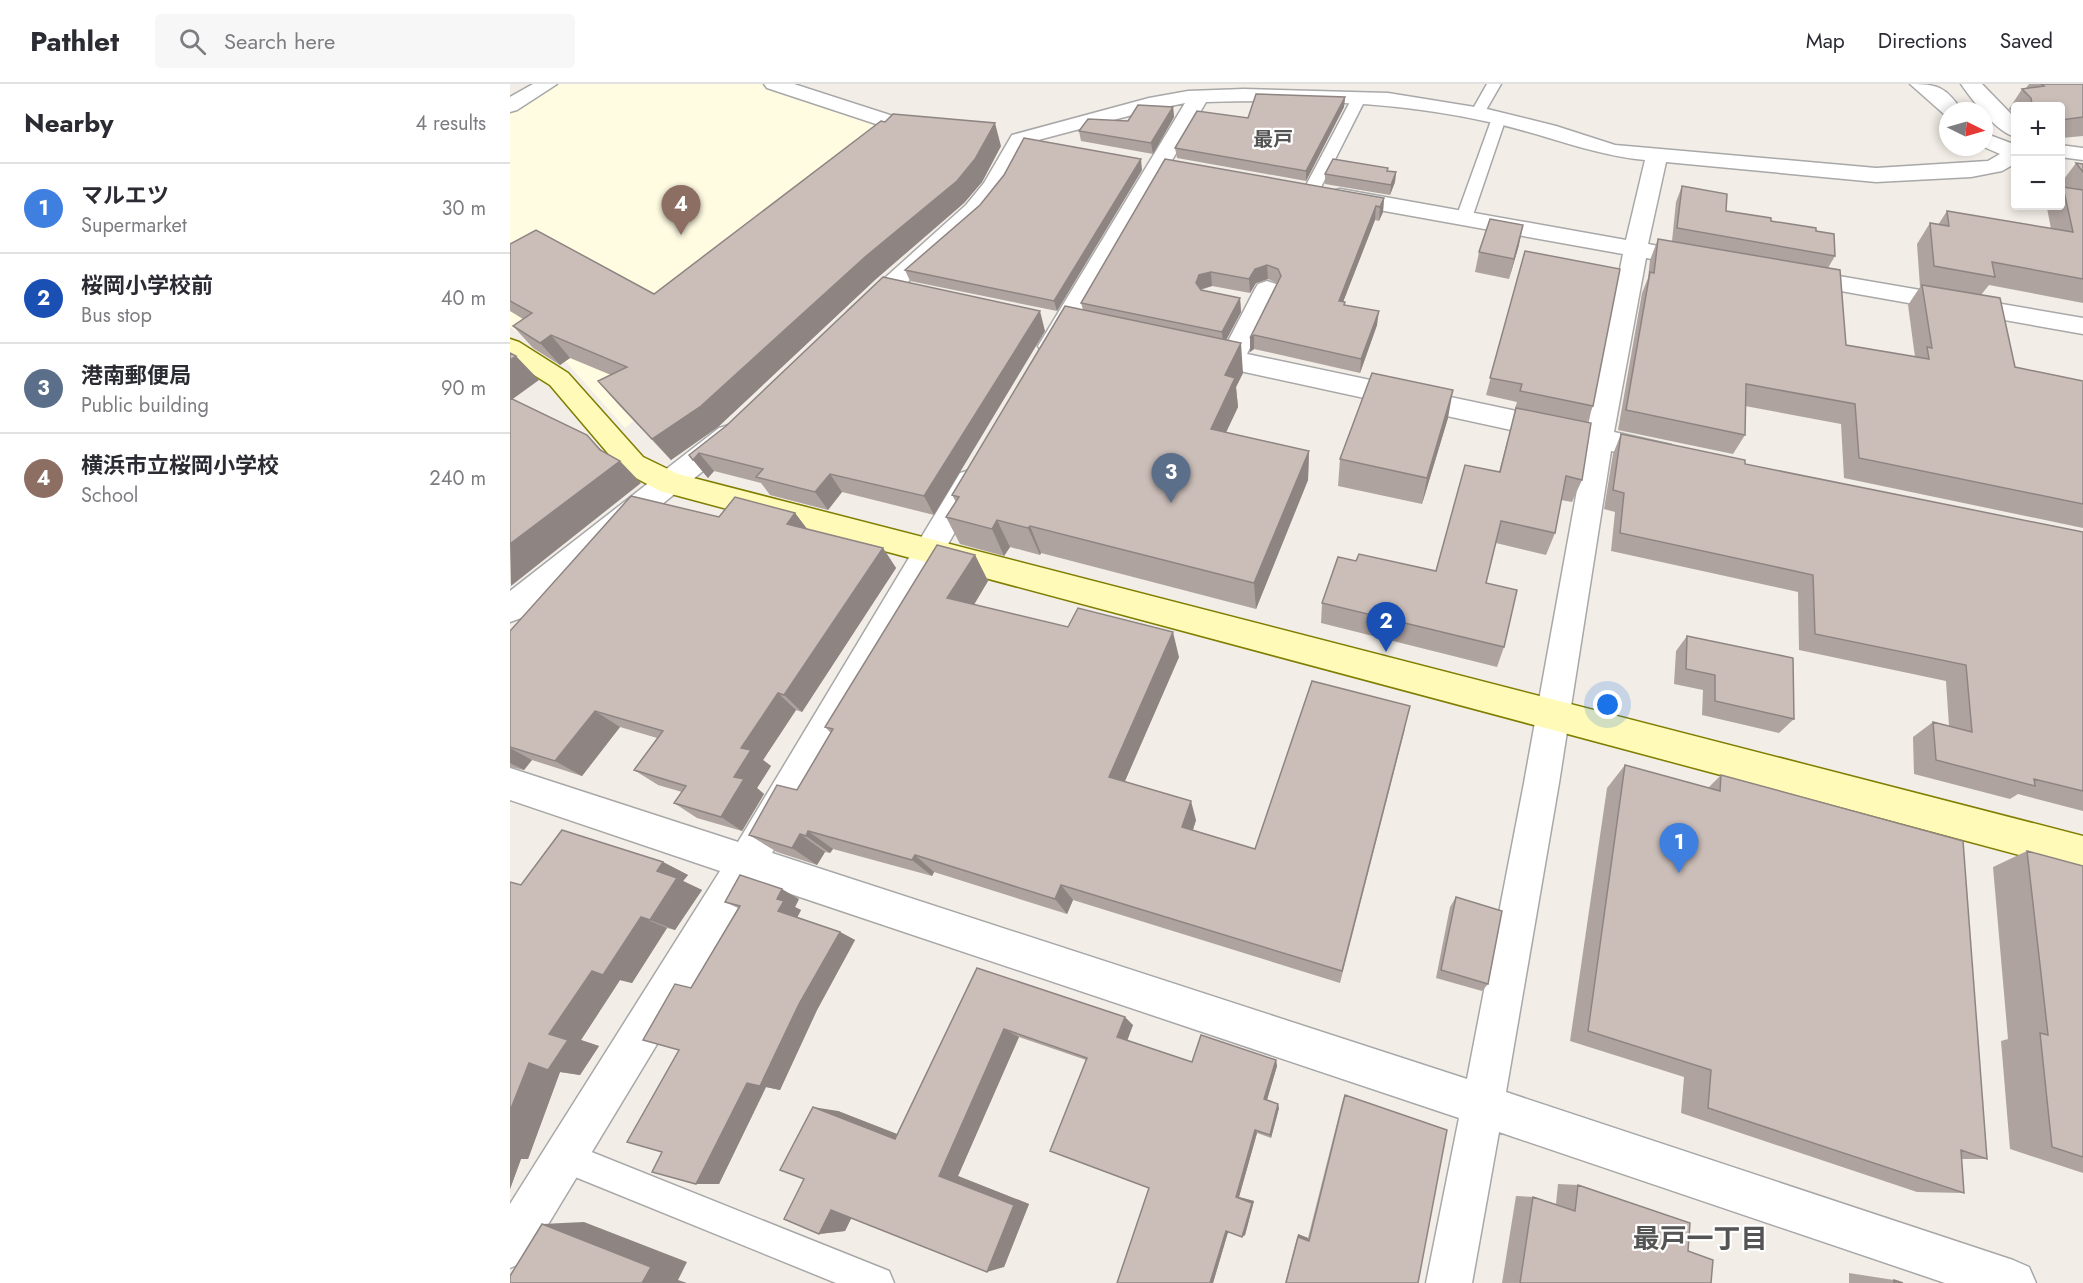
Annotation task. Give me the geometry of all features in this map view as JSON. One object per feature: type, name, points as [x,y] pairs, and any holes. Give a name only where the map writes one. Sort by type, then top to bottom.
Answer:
[{"type":"street","points":[[510,106],[547,84]]},
{"type":"street","points":[[774,84],[889,122],[946,132]]},
{"type":"street","points":[[1920,84],[1944,102]]},
{"type":"street","points":[[1971,84],[1993,110],[2011,126]]},
{"type":"street","points":[[843,327],[886,286],[974,210],[994,185],[1019,139],[1149,104],[1200,96],[1366,94],[1499,118],[1549,130],[1613,152],[1876,175],[1971,170],[1994,166],[2012,156]]},
{"type":"street","points":[[1039,366],[1200,96]]},
{"type":"street","points":[[993,137],[1064,147]]},
{"type":"street","points":[[1993,143],[2011,152]]},
{"type":"street","points":[[2065,152],[2083,154]]},
{"type":"street","points":[[1449,1283],[1553,714],[1599,439],[1635,249],[1656,157]]},
{"type":"street","points":[[1288,187],[1717,263]]},
{"type":"street","points":[[1776,273],[2083,326]]},
{"type":"street","points":[[886,286],[919,294]]},
{"type":"street","points":[[1231,360],[1253,298]]},
{"type":"street","points":[[510,348],[559,380],[633,464],[670,483],[930,549],[2083,854]]},
{"type":"street","points":[[1175,348],[1691,458]]},
{"type":"street","points":[[510,609],[670,483],[745,420]]},
{"type":"street","points":[[510,1245],[747,861],[984,457]]},
{"type":"street","points":[[510,784],[1483,1105],[2013,1283]]},
{"type":"lane","points":[[1477,114],[1494,84]]},
{"type":"lane","points":[[1311,191],[1366,94]]},
{"type":"lane","points":[[1464,218],[1499,118]]},
{"type":"lane","points":[[564,1157],[877,1283]]},
{"type":"shaded area","points":[[558,84],[763,84],[881,124],[960,142],[625,428],[567,363],[510,327],[510,113]]},
{"type":"building","points":[[2041,84],[2083,84],[2083,117],[2065,119],[2065,102],[2032,102],[2031,98],[2022,89],[2044,86]]},
{"type":"building","points":[[1256,94],[1345,97],[1306,171],[1175,148],[1197,111],[1248,118]]},
{"type":"building","points":[[1138,105],[1173,107],[1151,143],[1079,131],[1088,119],[1128,121]]},
{"type":"building","points":[[893,114],[995,123],[975,159],[957,181],[865,257],[701,406],[652,439],[598,381],[627,367],[551,335],[540,343],[513,326],[532,313],[510,301],[510,244],[536,230],[654,294]]},
{"type":"building","points":[[1024,138],[1141,159],[1054,301],[905,270],[980,205],[1004,175]]},
{"type":"building","points":[[1165,159],[1384,198],[1380,207],[1376,206],[1339,301],[1345,302],[1344,305],[1379,311],[1361,359],[1254,335],[1250,338],[1281,276],[1278,269],[1267,265],[1255,269],[1249,279],[1211,272],[1199,275],[1196,283],[1201,290],[1240,298],[1222,332],[1081,303]]},
{"type":"building","points":[[1333,159],[1388,168],[1387,171],[1396,172],[1391,185],[1325,174]]},
{"type":"building","points":[[2076,163],[2083,164],[2083,172]]},
{"type":"building","points":[[1682,186],[1727,194],[1726,211],[1771,218],[1771,221],[1816,228],[1816,231],[1834,234],[1835,256],[1677,228]]},
{"type":"building","points":[[2065,187],[2083,190],[2083,279],[1992,262],[1995,277],[1934,266],[1930,223],[1949,226],[1947,211],[2073,232]]},
{"type":"building","points":[[1490,219],[1523,225],[1514,259],[1479,252]]},
{"type":"building","points":[[1658,239],[1840,270],[1846,345],[1929,359],[1927,347],[1932,348],[1922,285],[2000,298],[2015,367],[2083,381],[2083,504],[1859,458],[1855,404],[1746,384],[1745,435],[1626,410],[1650,272],[1654,273]]},
{"type":"building","points":[[1525,251],[1620,269],[1593,406],[1520,391],[1522,384],[1490,378]]},
{"type":"building","points":[[883,277],[1040,311],[924,496],[830,474],[815,492],[756,477],[763,469],[699,453],[693,460],[689,455],[726,426]]},
{"type":"building","points":[[1065,306],[1241,343],[1225,375],[1235,378],[1211,429],[1309,451],[1254,583],[1030,526],[1028,528],[997,520],[992,529],[946,517],[959,497],[952,495]]},
{"type":"building","points":[[1372,373],[1453,390],[1427,478],[1340,459]]},
{"type":"building","points":[[510,398],[587,435],[600,450],[620,461],[510,544]]},
{"type":"building","points":[[1516,408],[1591,423],[1582,480],[1566,476],[1555,533],[1501,521],[1486,583],[1517,590],[1504,647],[1322,603],[1338,557],[1356,561],[1359,554],[1436,571],[1465,465],[1500,472]]},
{"type":"building","points":[[1621,434],[1745,460],[1745,464],[2083,532],[2083,791],[2034,779],[2035,786],[1936,760],[1933,722],[1972,732],[1966,665],[1815,634],[1813,575],[1620,533],[1624,493],[1613,490]]},
{"type":"building","points":[[631,496],[719,517],[735,497],[795,513],[787,524],[883,548],[784,695],[778,693],[741,748],[751,750],[734,777],[744,779],[721,817],[674,803],[686,786],[634,770],[663,731],[595,711],[555,761],[510,747],[510,631]]},
{"type":"building","points":[[937,545],[975,555],[947,598],[1068,627],[1078,608],[1173,632],[1109,777],[1191,801],[1182,827],[1255,849],[1312,681],[1410,706],[1342,971],[1061,885],[1055,899],[915,855],[912,860],[808,831],[806,836],[800,834],[792,848],[749,835],[777,785],[797,790],[833,729],[825,727]]},
{"type":"building","points":[[1687,636],[1793,658],[1794,719],[1715,701],[1715,675],[1686,669]]},
{"type":"building","points":[[1625,765],[1720,791],[1721,775],[1963,841],[1987,1159],[1961,1150],[1964,1193],[1708,1108],[1711,1070],[1588,1031]]},
{"type":"building","points":[[562,830],[663,862],[657,871],[677,878],[650,920],[641,917],[603,975],[592,971],[549,1034],[568,1040],[548,1070],[529,1063],[510,1111],[510,882],[521,885]]},
{"type":"building","points":[[2027,851],[2083,866],[2083,1157],[2052,1147],[2040,1033],[2048,1035]]},
{"type":"building","points":[[740,875],[782,889],[777,899],[784,901],[778,911],[840,932],[799,1004],[760,1086],[747,1083],[696,1184],[652,1172],[662,1152],[627,1142],[679,1050],[643,1040],[675,984],[691,988],[740,906],[725,902]]},
{"type":"building","points":[[1456,897],[1502,911],[1488,984],[1441,970]]},
{"type":"building","points":[[977,968],[1125,1017],[1117,1037],[1192,1062],[1201,1035],[1276,1060],[1264,1099],[1278,1104],[1270,1135],[1255,1130],[1236,1197],[1252,1203],[1242,1237],[1226,1231],[1210,1283],[1117,1283],[1149,1188],[1050,1151],[1087,1058],[1004,1029],[939,1176],[1014,1205],[987,1272],[831,1210],[819,1234],[784,1219],[804,1179],[780,1170],[813,1107],[895,1139]]},
{"type":"building","points":[[1345,1095],[1447,1130],[1418,1283],[1286,1283],[1298,1237],[1309,1241]]},
{"type":"building","points":[[1578,1185],[1690,1223],[1688,1251],[1713,1260],[1711,1283],[1520,1283],[1533,1197],[1575,1211]]},
{"type":"building","points":[[542,1224],[651,1267],[642,1283],[510,1283],[510,1276]]},
{"type":"place","name":"横浜市立桜岡小学校","points":[[681,235]]},
{"type":"place","name":"港南郵便局","points":[[1171,503]]},
{"type":"place","name":"桜岡小学校前","points":[[1386,652]]},
{"type":"place","name":"マルエツ","points":[[1679,873]]},
{"type":"district","name":"最戸","points":[[1273,139]]},
{"type":"district","name":"最戸一丁目","points":[[1700,1238]]}]
